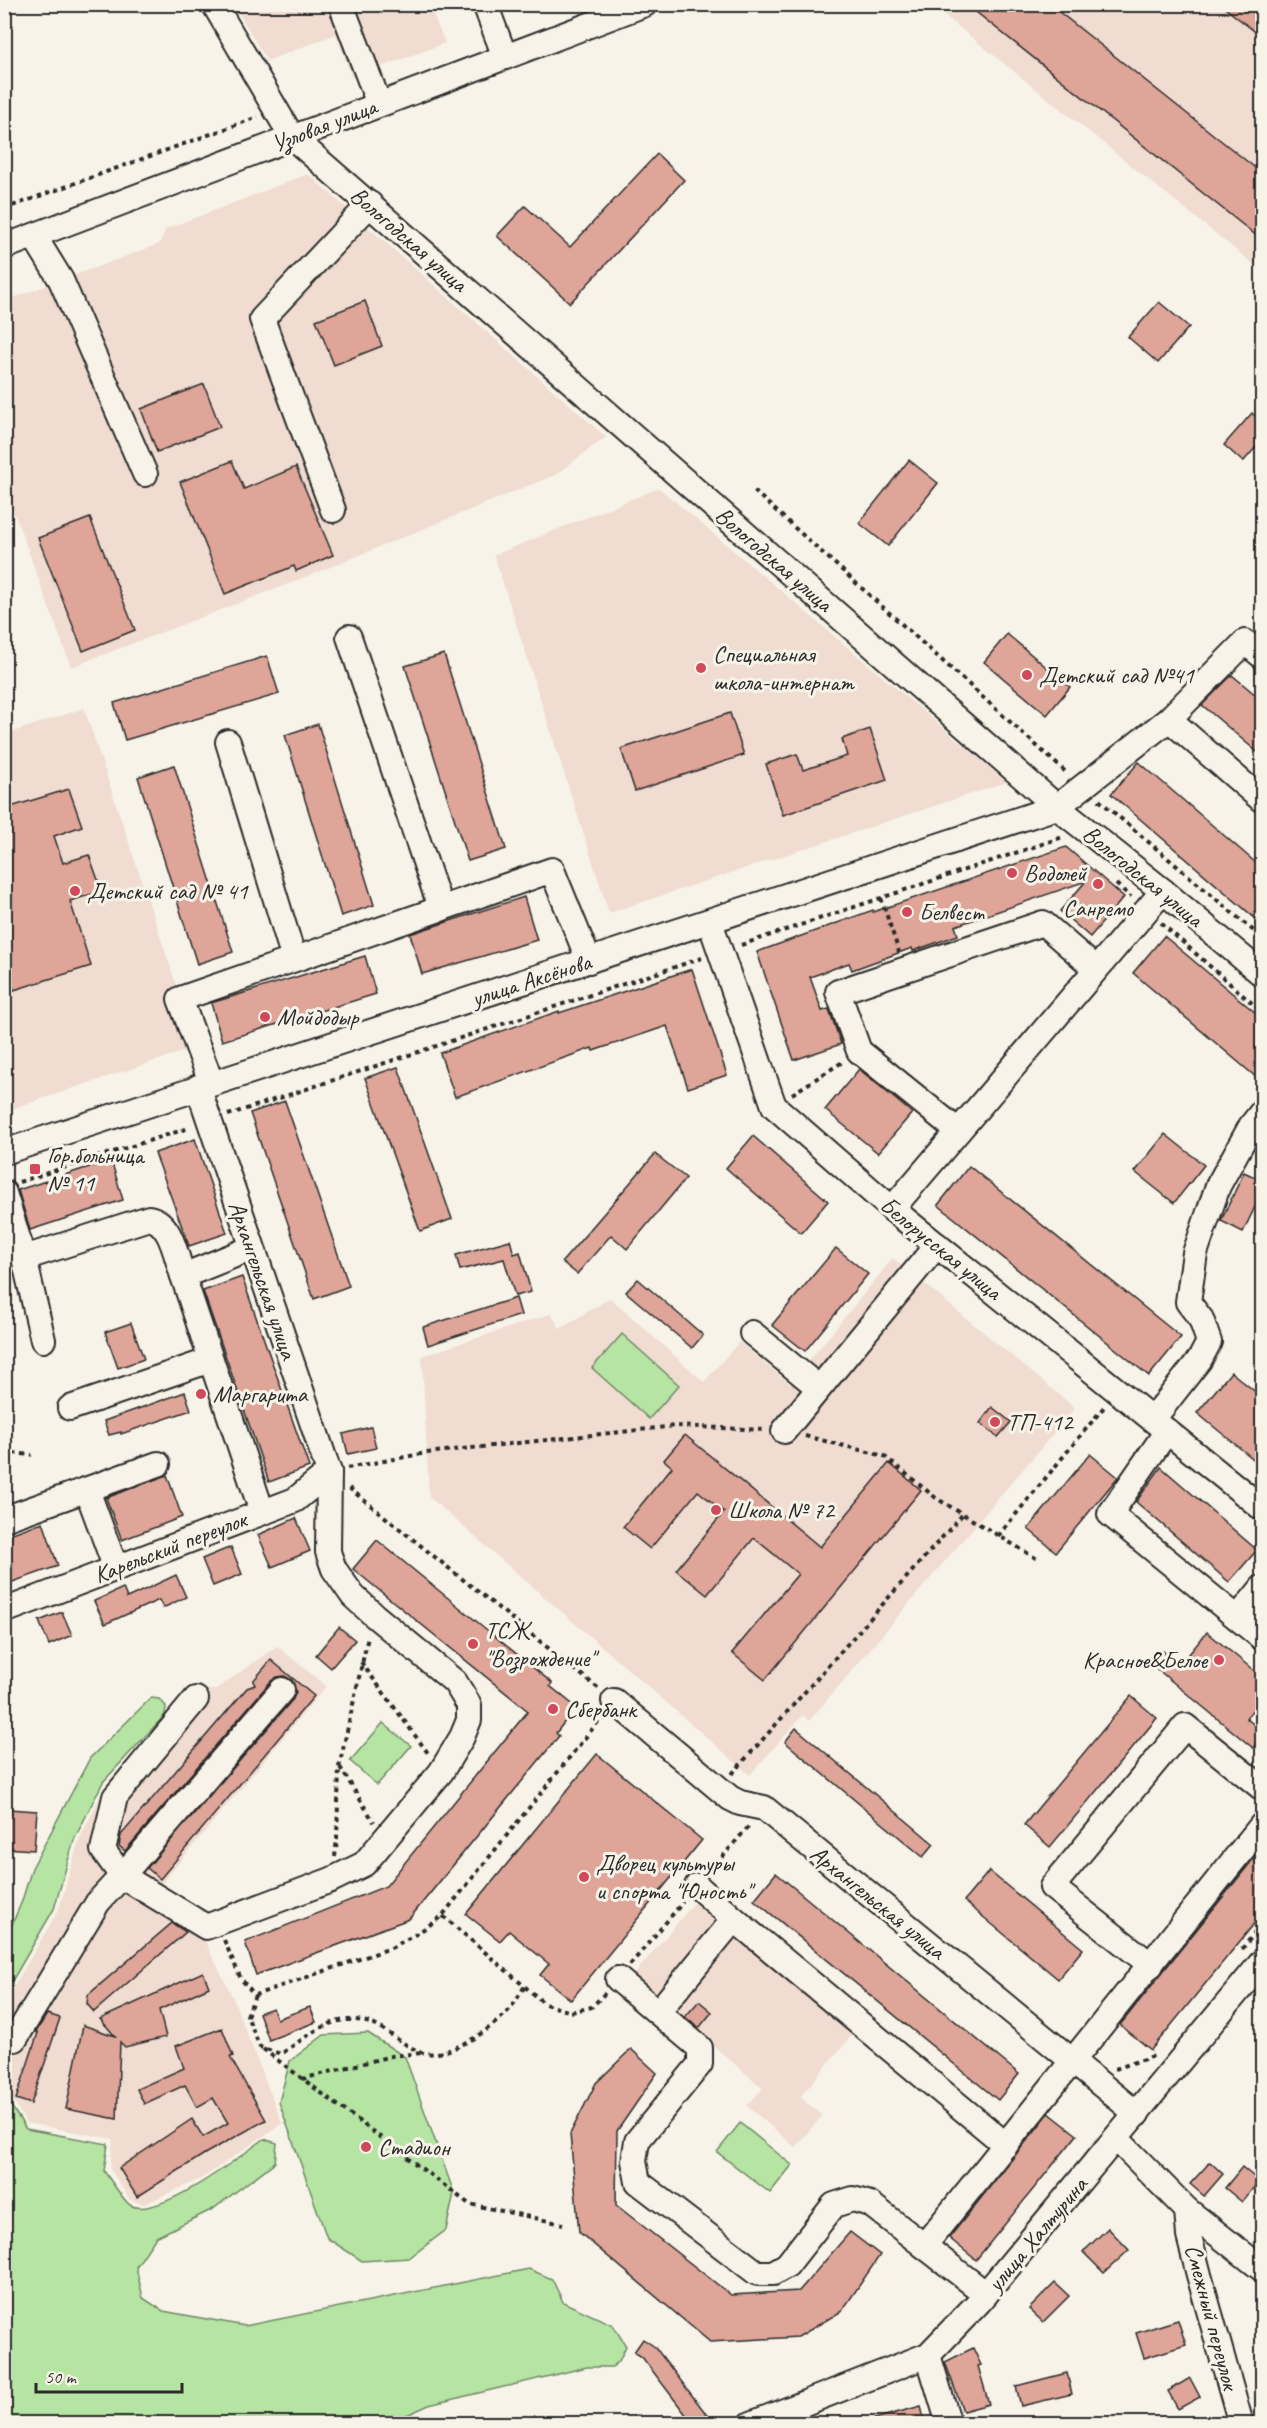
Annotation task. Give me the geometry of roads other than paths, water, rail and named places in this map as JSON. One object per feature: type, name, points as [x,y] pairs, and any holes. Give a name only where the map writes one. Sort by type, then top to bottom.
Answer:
[{"type":"street","name":"Вологодская улица","points":[[214,4],[292,137],[1057,807],[1163,891],[1263,975]]},
{"type":"street","points":[[341,4],[379,104]]},
{"type":"street","points":[[485,4],[505,57]]},
{"type":"street","name":"Узловая улица","points":[[4,247],[645,4]]},
{"type":"street","points":[[333,510],[262,319],[370,204]]},
{"type":"street","points":[[34,236],[61,280],[144,474]]},
{"type":"street","points":[[349,637],[441,909]]},
{"type":"street","name":"улица Аксёнова","points":[[4,1152],[1057,807],[1168,719],[1245,642],[1263,657]]},
{"type":"street","points":[[1168,719],[1263,800]]},
{"type":"street","points":[[228,742],[294,959],[552,870],[589,961]]},
{"type":"street","points":[[892,1209],[1163,891]]},
{"type":"street","name":"Белорусская улица","points":[[710,922],[774,1106],[892,1209],[1263,1508]]},
{"type":"street","points":[[958,1131],[860,1051],[838,992],[1043,923],[1096,969]]},
{"type":"street","name":"Архангельская улица","points":[[122,1876],[206,1927],[332,1880],[364,1864],[386,1840],[441,1772],[462,1737],[469,1720],[469,1705],[455,1682],[375,1616],[342,1582],[328,1552],[329,1472],[209,1121],[204,1085],[180,999],[294,959]]},
{"type":"street","points":[[1263,1112],[1251,1126],[1218,1186],[1195,1253],[1188,1302],[1201,1319],[1209,1342],[1110,1514],[1263,1638]]},
{"type":"street","points":[[10,1188],[43,1340]]},
{"type":"street","points":[[24,1258],[149,1218],[161,1223],[167,1230],[262,1512]]},
{"type":"street","points":[[784,1431],[937,1245]]},
{"type":"street","points":[[183,1276],[252,1248]]},
{"type":"street","points":[[752,1333],[819,1388]]},
{"type":"street","points":[[70,1408],[211,1360]]},
{"type":"street","points":[[4,1519],[158,1464]]},
{"type":"street","name":"Карельский переулок","points":[[4,1611],[295,1500],[329,1472]]},
{"type":"street","points":[[87,1490],[116,1569]]},
{"type":"street","points":[[1238,1618],[1263,1588]]},
{"type":"street","points":[[15,2039],[98,1902],[282,1690]]},
{"type":"street","points":[[122,1876],[103,1850],[115,1797],[196,1699]]},
{"type":"street","name":"Архангельская улица","points":[[614,1701],[719,1791],[740,1803],[764,1808],[1137,2114]]},
{"type":"street","points":[[1151,1965],[1052,1887],[1185,1726],[1263,1788]]},
{"type":"street","points":[[924,2246],[1263,1825]]},
{"type":"street","points":[[697,1886],[1006,2145]]},
{"type":"street","points":[[658,2012],[734,1919]]},
{"type":"street","name":"улица Халтурина","points":[[751,2424],[928,2355],[986,2294],[1263,1962]]},
{"type":"street","points":[[618,1979],[700,2048],[700,2064],[637,2141],[634,2161],[638,2182],[757,2273],[773,2273],[787,2265],[834,2205],[853,2199],[870,2204],[986,2294]]},
{"type":"street","points":[[1117,2139],[1186,2210],[1263,2269]]},
{"type":"street","name":"Смежный переулок","points":[[1186,2210],[1198,2275],[1241,2424]]},
{"type":"street","points":[[928,2355],[949,2424]]},
{"type":"place","name":"Специальная школа-интернат","points":[[701,668]]},
{"type":"place","name":"Детский сад №41","points":[[1027,675]]},
{"type":"place","name":"Водолей","points":[[1012,873]]},
{"type":"place","name":"Санремо","points":[[1098,884]]},
{"type":"place","name":"Детский сад № 41","points":[[75,891]]},
{"type":"place","name":"Белвест","points":[[907,912]]},
{"type":"place","name":"Мойдодыр","points":[[265,1017]]},
{"type":"place","name":"Гор.больница № 11","points":[[35,1169]]},
{"type":"place","name":"Маргарита","points":[[201,1394]]},
{"type":"place","name":"ТП-412","points":[[995,1422]]},
{"type":"place","name":"Школа № 72","points":[[716,1510]]},
{"type":"place","name":"ТСЖ \"Возрождение\"","points":[[473,1644]]},
{"type":"place","name":"Красное&Белое","points":[[1219,1660]]},
{"type":"place","name":"Сбербанк","points":[[553,1709]]},
{"type":"place","name":"Дворец культуры и спорта \"Юность\"","points":[[584,1877]]},
{"type":"place","name":"Стадион","points":[[366,2147]]}]
